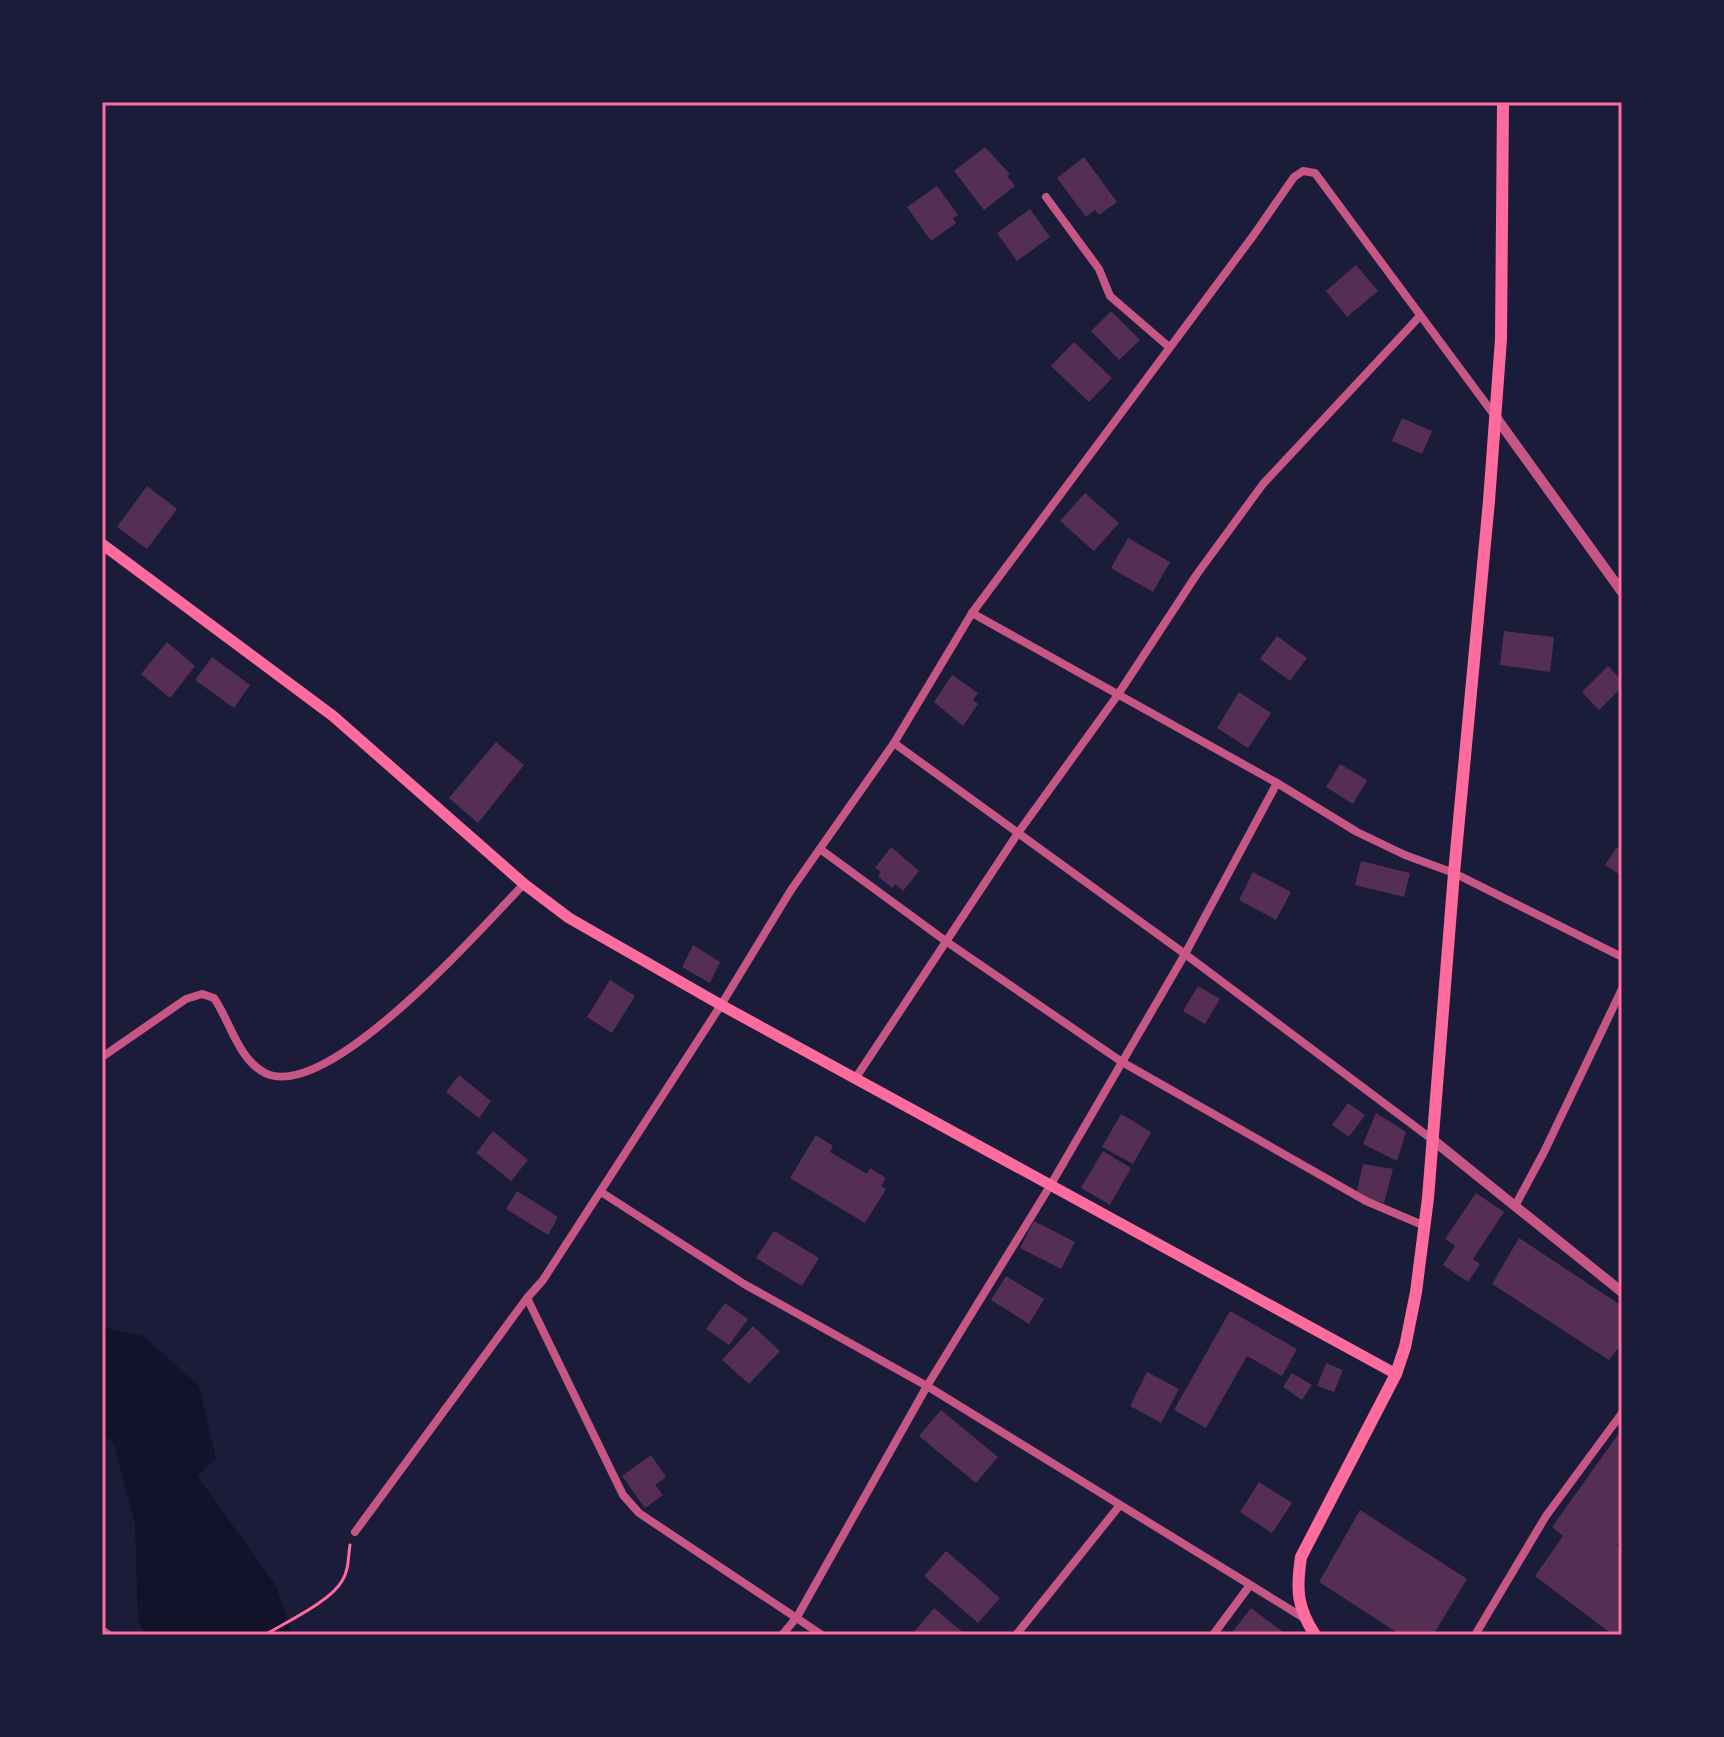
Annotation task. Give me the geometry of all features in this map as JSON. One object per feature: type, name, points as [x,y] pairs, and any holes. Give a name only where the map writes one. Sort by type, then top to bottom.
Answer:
[{"type":"main road","points":[[1315,1635],[1304,1618],[1296,1587],[1301,1557],[1396,1374],[1416,1292],[1425,1226],[1501,339],[1503,102]]},
{"type":"main road","points":[[102,544],[333,716],[524,884],[580,924],[855,1079],[1396,1374]]},
{"type":"street","points":[[355,1532],[543,1280],[721,1005],[791,890],[894,743],[972,613],[1294,177],[1303,171],[1315,173],[1622,592]]},
{"type":"street","points":[[1046,197],[1099,269],[1110,296],[1169,347]]},
{"type":"street","points":[[855,1079],[1018,833],[1263,484],[1420,316]]},
{"type":"street","points":[[972,613],[1277,783],[1357,832],[1405,855],[1454,873],[1622,957]]},
{"type":"street","points":[[894,743],[1185,954],[1433,1140],[1622,1292]]},
{"type":"street","points":[[782,1635],[797,1617],[927,1386],[1050,1186],[1185,954],[1277,783]]},
{"type":"street","points":[[820,849],[947,942],[1122,1062],[1366,1201],[1425,1226]]},
{"type":"street","points":[[102,1057],[186,999],[202,994],[214,998],[244,1054],[266,1073],[303,1073],[342,1054],[384,1024],[524,884]]},
{"type":"street","points":[[1515,1206],[1622,989]]},
{"type":"street","points":[[601,1192],[744,1284],[927,1386],[1304,1618]]},
{"type":"street","points":[[527,1298],[623,1495],[639,1513],[822,1635]]},
{"type":"street","points":[[1475,1635],[1546,1516],[1622,1413]]},
{"type":"street","points":[[1016,1635],[1120,1505]]},
{"type":"street","points":[[1213,1635],[1250,1585]]},
{"type":"street","points":[[102,1630],[109,1635]]},
{"type":"path","points":[[265,1635],[326,1597],[341,1584],[355,1532]]},
{"type":"shaded area","points":[[102,1327],[143,1336],[199,1386],[216,1458],[197,1476],[276,1586],[293,1635],[146,1635],[138,1620],[135,1524],[113,1442],[102,1435]]},
{"type":"building","points":[[985,147],[1010,174],[1007,176],[1015,186],[984,210],[954,171]]},
{"type":"building","points":[[1084,157],[1117,202],[1099,215],[1095,210],[1086,217],[1057,178]]},
{"type":"building","points":[[937,186],[958,215],[953,218],[956,223],[931,241],[907,207]]},
{"type":"building","points":[[1030,209],[1050,237],[1017,261],[997,233]]},
{"type":"building","points":[[1356,265],[1378,291],[1347,317],[1326,291]]},
{"type":"building","points":[[1111,311],[1140,340],[1119,360],[1091,331]]},
{"type":"building","points":[[1074,342],[1112,378],[1089,402],[1051,366]]},
{"type":"building","points":[[1402,418],[1432,431],[1422,454],[1392,441]]},
{"type":"building","points":[[147,486],[177,509],[147,549],[117,527]]},
{"type":"building","points":[[1085,493],[1119,523],[1094,551],[1060,521]]},
{"type":"building","points":[[1128,538],[1170,562],[1153,592],[1111,568]]},
{"type":"building","points":[[1504,631],[1554,637],[1550,672],[1500,665]]},
{"type":"building","points":[[1277,636],[1307,658],[1290,681],[1260,659]]},
{"type":"building","points":[[167,642],[195,666],[170,698],[141,674]]},
{"type":"building","points":[[212,657],[250,685],[234,708],[195,680]]},
{"type":"building","points":[[1608,666],[1622,681],[1622,687],[1599,710],[1582,692]]},
{"type":"building","points":[[952,675],[978,693],[973,700],[978,704],[963,726],[934,702]]},
{"type":"building","points":[[1239,692],[1271,713],[1248,748],[1217,728]]},
{"type":"building","points":[[496,742],[524,765],[478,823],[449,798]]},
{"type":"building","points":[[1340,764],[1367,780],[1353,804],[1326,787]]},
{"type":"building","points":[[891,847],[919,871],[903,891],[895,884],[892,888],[878,876],[881,872],[875,868]]},
{"type":"building","points":[[1617,847],[1622,850],[1622,876],[1605,865]]},
{"type":"building","points":[[1361,861],[1410,873],[1404,897],[1355,885]]},
{"type":"building","points":[[1253,872],[1291,892],[1276,920],[1239,900]]},
{"type":"building","points":[[693,945],[720,962],[710,983],[682,967]]},
{"type":"building","points":[[610,980],[635,996],[612,1033],[587,1017]]},
{"type":"building","points":[[1198,986],[1220,999],[1205,1024],[1183,1011]]},
{"type":"building","points":[[459,1075],[491,1101],[479,1118],[446,1092]]},
{"type":"building","points":[[1348,1103],[1365,1115],[1349,1137],[1332,1125]]},
{"type":"building","points":[[1376,1113],[1406,1132],[1397,1161],[1363,1144]]},
{"type":"building","points":[[1121,1114],[1151,1132],[1133,1164],[1102,1147]]},
{"type":"building","points":[[493,1131],[528,1160],[511,1181],[476,1153]]},
{"type":"building","points":[[816,1135],[833,1146],[830,1152],[867,1174],[870,1168],[886,1178],[881,1186],[886,1189],[865,1223],[790,1178]]},
{"type":"building","points":[[1103,1151],[1131,1168],[1110,1205],[1081,1188]]},
{"type":"building","points":[[1363,1164],[1393,1169],[1384,1203],[1356,1195]]},
{"type":"building","points":[[517,1191],[558,1217],[548,1235],[506,1209]]},
{"type":"building","points":[[1476,1193],[1504,1212],[1473,1259],[1480,1264],[1468,1282],[1443,1265],[1455,1246],[1445,1239]]},
{"type":"building","points":[[1034,1221],[1075,1242],[1061,1269],[1020,1248]]},
{"type":"building","points":[[774,1231],[819,1258],[802,1286],[756,1258]]},
{"type":"building","points":[[1519,1238],[1622,1306],[1622,1343],[1609,1360],[1492,1284]]},
{"type":"building","points":[[1006,1276],[1044,1299],[1029,1324],[991,1300]]},
{"type":"building","points":[[725,1303],[748,1319],[729,1345],[706,1329]]},
{"type":"building","points":[[1230,1311],[1297,1349],[1282,1376],[1247,1356],[1206,1428],[1174,1410]]},
{"type":"building","points":[[753,1326],[780,1351],[749,1384],[722,1360]]},
{"type":"building","points":[[1326,1363],[1343,1370],[1334,1392],[1317,1386]]},
{"type":"building","points":[[1147,1372],[1179,1389],[1161,1423],[1130,1406]]},
{"type":"building","points":[[1292,1373],[1312,1385],[1302,1400],[1283,1387]]},
{"type":"building","points":[[941,1410],[998,1457],[976,1483],[919,1436]]},
{"type":"building","points":[[1622,1429],[1622,1536],[1617,1545],[1622,1549],[1622,1635],[1613,1635],[1535,1576],[1563,1536],[1552,1527]]},
{"type":"building","points":[[651,1455],[666,1477],[655,1485],[663,1495],[645,1508],[622,1476]]},
{"type":"building","points":[[1259,1482],[1292,1503],[1272,1533],[1240,1512]]},
{"type":"building","points":[[1360,1510],[1467,1579],[1433,1635],[1401,1635],[1319,1582]]},
{"type":"building","points":[[946,1551],[1000,1598],[978,1623],[924,1576]]},
{"type":"building","points":[[934,1608],[966,1635],[917,1635],[914,1632]]},
{"type":"building","points":[[1251,1608],[1283,1632],[1281,1635],[1230,1635]]}]
